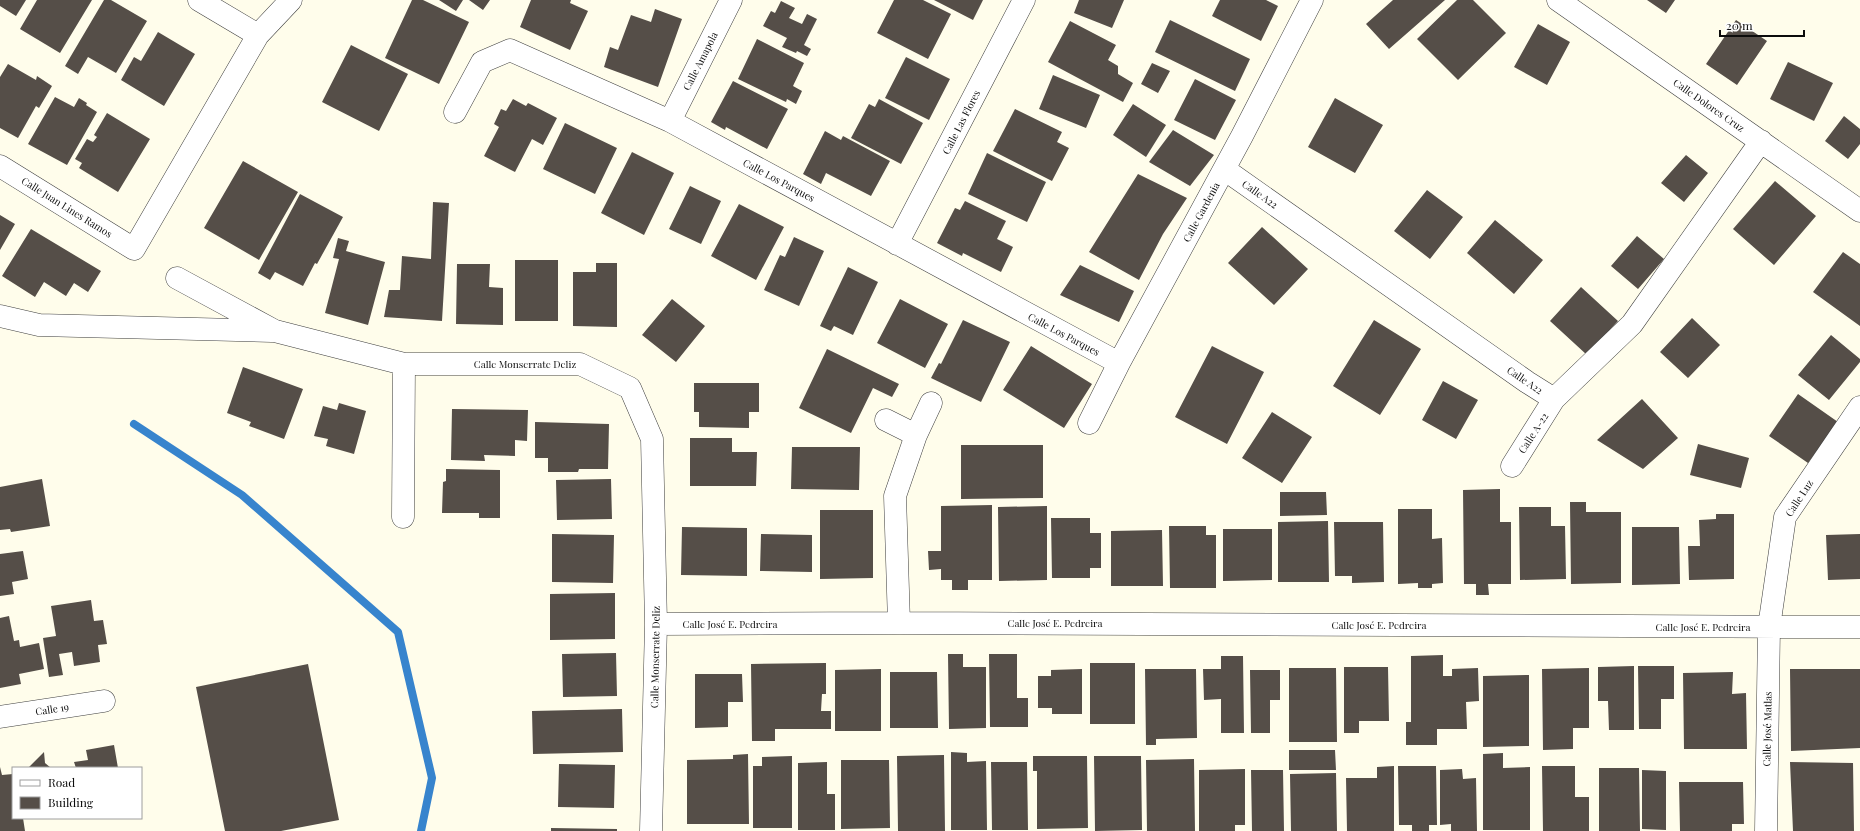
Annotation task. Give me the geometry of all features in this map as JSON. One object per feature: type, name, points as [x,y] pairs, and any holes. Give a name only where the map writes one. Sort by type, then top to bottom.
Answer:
[{"type":"street","points":[[200,0],[258,35],[291,0]]},
{"type":"street","name":"Calle Amapola","points":[[670,121],[731,0]]},
{"type":"street","name":"Calle Las Flores","points":[[897,244],[1024,0]]},
{"type":"street","name":"Calle Gardenia","points":[[1089,423],[1119,363],[1224,169],[1312,0]]},
{"type":"street","name":"Calle Dolores Cruz","points":[[1558,0],[1860,211]]},
{"type":"street","name":"Calle Juan Lines Ramos","points":[[0,166],[134,249],[258,35]]},
{"type":"street","name":"Calle Los Parques","points":[[455,112],[482,62],[510,50],[670,121],[1119,363]]},
{"type":"street","name":"Calle A22","points":[[1224,169],[1527,382],[1554,399],[1632,324],[1760,141]]},
{"type":"street","name":"Calle Monserrate Deliz","points":[[177,278],[275,331],[404,364],[580,364],[630,388],[652,439],[656,624],[651,831]]},
{"type":"street","points":[[0,316],[39,326],[275,331]]},
{"type":"street","points":[[403,517],[404,364]]},
{"type":"street","name":"Calle A-22","points":[[1512,466],[1554,399]]},
{"type":"street","points":[[899,623],[895,496],[916,435],[930,403]]},
{"type":"street","name":"Calle Luz","points":[[1769,627],[1785,517],[1860,407]]},
{"type":"street","points":[[886,420],[916,435]]},
{"type":"street","name":"Calle José E. Pedreira","points":[[656,624],[899,623],[1860,627]]},
{"type":"street","name":"Calle José Matlas","points":[[1766,831],[1769,627]]},
{"type":"street","name":"Calle 19","points":[[0,717],[104,701]]},
{"type":"building","points":[[0,0],[26,0],[16,16],[0,6]]},
{"type":"building","points":[[37,0],[92,0],[60,53],[20,29]]},
{"type":"building","points":[[104,0],[111,0],[147,21],[116,73],[88,57],[78,74],[65,66]]},
{"type":"building","points":[[412,0],[423,0],[469,22],[439,84],[385,58]]},
{"type":"building","points":[[439,0],[463,0],[456,11]]},
{"type":"building","points":[[469,0],[490,0],[483,10]]},
{"type":"building","points":[[531,0],[571,0],[570,3],[588,11],[570,50],[520,27]]},
{"type":"building","points":[[894,0],[923,0],[951,14],[928,59],[877,33]]},
{"type":"building","points":[[934,0],[983,0],[973,20]]},
{"type":"building","points":[[1079,0],[1124,0],[1112,28],[1074,13]]},
{"type":"building","points":[[1220,0],[1266,0],[1278,6],[1261,41],[1212,16]]},
{"type":"building","points":[[1393,0],[1445,0],[1389,49],[1366,24]]},
{"type":"building","points":[[1457,0],[1473,0],[1506,33],[1458,80],[1417,39]]},
{"type":"building","points":[[1647,0],[1675,0],[1666,13]]},
{"type":"building","points":[[781,1],[795,8],[789,18],[802,24],[807,14],[817,19],[804,45],[811,49],[807,56],[797,51],[796,53],[782,47],[787,38],[763,26],[771,11],[775,13]]},
{"type":"building","points":[[655,9],[682,19],[658,87],[604,67],[610,47],[618,50],[631,15],[651,22]]},
{"type":"building","points":[[1170,20],[1250,59],[1235,91],[1155,52]]},
{"type":"building","points":[[1736,20],[1767,41],[1737,85],[1706,64]]},
{"type":"building","points":[[1070,21],[1116,45],[1108,60],[1118,66],[1118,74],[1133,83],[1123,102],[1048,62]]},
{"type":"building","points":[[1538,24],[1570,42],[1547,85],[1514,67]]},
{"type":"building","points":[[158,32],[195,54],[164,106],[121,80],[134,57],[141,61]]},
{"type":"building","points":[[757,39],[804,63],[793,86],[802,91],[796,104],[787,99],[786,102],[738,79]]},
{"type":"building","points":[[351,45],[408,74],[379,131],[322,102]]},
{"type":"building","points":[[906,57],[950,79],[929,120],[885,98]]},
{"type":"building","points":[[1788,62],[1833,83],[1814,121],[1770,99]]},
{"type":"building","points":[[1152,63],[1170,71],[1158,93],[1141,84]]},
{"type":"building","points":[[8,64],[36,80],[37,76],[52,86],[39,108],[36,106],[18,138],[0,128],[0,77]]},
{"type":"building","points":[[1053,75],[1100,95],[1086,128],[1039,109]]},
{"type":"building","points":[[1195,79],[1236,100],[1215,140],[1174,120]]},
{"type":"building","points":[[733,81],[788,109],[767,149],[726,127],[725,130],[711,122]]},
{"type":"building","points":[[55,97],[74,107],[79,98],[87,103],[86,105],[97,112],[67,165],[28,144]]},
{"type":"building","points":[[1335,98],[1383,125],[1355,173],[1308,147]]},
{"type":"building","points":[[513,99],[526,106],[528,103],[557,118],[543,145],[532,139],[515,172],[484,156],[499,127],[494,124],[501,109],[506,111]]},
{"type":"building","points":[[879,99],[923,123],[901,164],[851,138],[869,104],[875,107]]},
{"type":"building","points":[[1133,104],[1166,125],[1146,157],[1113,135]]},
{"type":"building","points":[[1015,109],[1062,132],[1057,142],[1069,148],[1052,181],[993,151]]},
{"type":"building","points":[[107,113],[150,139],[118,192],[79,168],[82,163],[75,159],[87,139],[93,142],[97,137],[94,135]]},
{"type":"building","points":[[1844,116],[1860,129],[1860,144],[1848,159],[1825,141]]},
{"type":"building","points":[[565,123],[617,148],[595,194],[543,169]]},
{"type":"building","points":[[1173,130],[1214,155],[1190,186],[1149,162]]},
{"type":"building","points":[[825,131],[841,140],[843,136],[890,161],[871,196],[826,173],[821,184],[803,174]]},
{"type":"building","points":[[632,152],[674,173],[644,235],[601,213]]},
{"type":"building","points":[[987,153],[1046,182],[1027,222],[968,194]]},
{"type":"building","points":[[1686,155],[1708,173],[1684,202],[1661,183]]},
{"type":"building","points":[[243,161],[298,192],[259,260],[204,228]]},
{"type":"building","points":[[1138,174],[1187,198],[1163,234],[1139,280],[1089,252]]},
{"type":"building","points":[[1775,181],[1816,216],[1774,265],[1733,229]]},
{"type":"building","points":[[690,186],[721,201],[701,244],[669,229]]},
{"type":"building","points":[[1427,190],[1463,217],[1430,259],[1394,231]]},
{"type":"building","points":[[300,194],[343,217],[303,286],[275,272],[270,280],[258,273]]},
{"type":"building","points":[[965,201],[1006,221],[997,239],[1013,247],[1001,272],[963,253],[962,256],[937,243],[955,208],[960,210]]},
{"type":"building","points":[[433,202],[449,203],[442,321],[384,317],[389,290],[400,290],[402,256],[431,259]]},
{"type":"building","points":[[739,204],[784,227],[756,280],[711,256]]},
{"type":"building","points":[[0,215],[15,224],[0,250]]},
{"type":"building","points":[[1495,220],[1543,260],[1514,294],[1467,253]]},
{"type":"building","points":[[1262,227],[1308,269],[1274,305],[1228,263]]},
{"type":"building","points":[[31,229],[101,271],[88,292],[74,283],[66,296],[44,282],[35,297],[2,276]]},
{"type":"building","points":[[1637,236],[1664,259],[1638,289],[1611,266]]},
{"type":"building","points":[[794,237],[824,251],[799,306],[764,290],[780,255],[785,257]]},
{"type":"building","points":[[338,238],[349,241],[346,251],[385,262],[368,325],[325,313],[339,259],[333,258]]},
{"type":"building","points":[[1843,252],[1860,264],[1860,326],[1813,292]]},
{"type":"building","points":[[515,260],[558,260],[558,321],[515,321]]},
{"type":"building","points":[[596,263],[617,263],[617,327],[573,326],[573,272],[596,272]]},
{"type":"building","points":[[457,264],[490,264],[489,287],[503,288],[503,325],[456,324]]},
{"type":"building","points":[[1080,265],[1134,291],[1119,322],[1060,295]]},
{"type":"building","points":[[848,267],[878,282],[853,335],[834,326],[831,331],[820,326]]},
{"type":"building","points":[[1581,287],[1618,321],[1587,355],[1550,321]]},
{"type":"building","points":[[672,299],[705,326],[676,362],[642,335]]},
{"type":"building","points":[[900,299],[948,324],[925,368],[877,343]]},
{"type":"building","points":[[1692,318],[1720,345],[1688,378],[1660,352]]},
{"type":"building","points":[[963,320],[1010,342],[981,402],[931,378],[939,363],[941,364]]},
{"type":"building","points":[[1374,320],[1421,349],[1380,415],[1333,386]]},
{"type":"building","points":[[1831,335],[1860,359],[1860,362],[1829,400],[1798,375]]},
{"type":"building","points":[[1031,346],[1092,384],[1064,428],[1003,390]]},
{"type":"building","points":[[1212,346],[1264,372],[1227,444],[1175,417]]},
{"type":"building","points":[[827,349],[899,384],[892,397],[873,388],[851,433],[799,408]]},
{"type":"building","points":[[243,367],[303,389],[284,439],[249,426],[251,422],[227,413]]},
{"type":"building","points":[[1443,381],[1478,400],[1456,439],[1422,420]]},
{"type":"building","points":[[694,383],[759,383],[759,412],[749,412],[749,428],[699,427],[699,412],[694,412]]},
{"type":"building","points":[[1798,394],[1838,422],[1808,463],[1769,436]]},
{"type":"building","points":[[1642,399],[1678,438],[1643,469],[1597,440]]},
{"type":"building","points":[[339,403],[366,411],[354,454],[326,446],[328,439],[314,436],[323,406],[337,410]]},
{"type":"building","points":[[452,409],[528,410],[527,441],[515,440],[515,456],[484,455],[485,461],[451,460]]},
{"type":"building","points":[[1272,412],[1312,437],[1282,483],[1242,458]]},
{"type":"building","points":[[535,422],[609,424],[608,469],[579,469],[578,472],[548,472],[548,458],[535,458]]},
{"type":"building","points":[[690,438],[732,438],[732,452],[757,452],[756,486],[690,486]]},
{"type":"building","points":[[1698,444],[1749,458],[1741,488],[1690,475]]},
{"type":"building","points":[[961,445],[1043,445],[1043,498],[961,499]]},
{"type":"building","points":[[792,447],[860,447],[859,490],[791,489]]},
{"type":"building","points":[[446,469],[500,470],[500,518],[479,518],[479,513],[442,513],[443,482],[446,481]]},
{"type":"building","points":[[42,479],[50,526],[11,532],[10,529],[0,530],[0,487]]},
{"type":"building","points":[[611,479],[612,519],[557,520],[556,480]]},
{"type":"building","points":[[1500,489],[1500,522],[1511,522],[1511,584],[1488,584],[1489,595],[1476,595],[1476,584],[1464,584],[1463,490]]},
{"type":"building","points":[[1280,492],[1326,492],[1327,515],[1280,516]]},
{"type":"building","points":[[1570,502],[1586,502],[1586,512],[1621,512],[1621,583],[1571,584]]},
{"type":"building","points":[[992,505],[992,580],[968,580],[968,590],[952,590],[952,580],[941,580],[941,569],[929,570],[928,551],[941,551],[941,506]]},
{"type":"building","points":[[1047,506],[1047,580],[999,581],[998,507]]},
{"type":"building","points":[[1519,507],[1551,507],[1551,526],[1565,526],[1566,579],[1520,580]]},
{"type":"building","points":[[1398,509],[1432,509],[1432,539],[1442,538],[1443,583],[1432,584],[1432,588],[1418,588],[1418,583],[1398,584]]},
{"type":"building","points":[[820,510],[873,510],[873,578],[820,579]]},
{"type":"building","points":[[1716,514],[1734,514],[1734,579],[1689,580],[1688,546],[1700,546],[1699,520],[1716,519]]},
{"type":"building","points":[[1051,518],[1090,518],[1090,533],[1101,533],[1101,568],[1090,568],[1090,578],[1052,578]]},
{"type":"building","points":[[1328,521],[1329,582],[1278,582],[1278,522]]},
{"type":"building","points":[[1334,522],[1383,522],[1384,582],[1352,583],[1352,576],[1335,576]]},
{"type":"building","points":[[1169,526],[1206,526],[1206,535],[1216,535],[1216,588],[1170,588]]},
{"type":"building","points":[[682,527],[747,528],[747,576],[681,575]]},
{"type":"building","points":[[1632,527],[1679,527],[1680,584],[1632,585]]},
{"type":"building","points":[[1223,529],[1272,529],[1272,580],[1223,581]]},
{"type":"building","points":[[1162,530],[1163,586],[1111,586],[1111,531]]},
{"type":"building","points":[[552,534],[614,535],[613,583],[552,582]]},
{"type":"building","points":[[761,534],[812,535],[812,572],[760,571]]},
{"type":"building","points":[[1860,534],[1860,579],[1828,580],[1826,535]]},
{"type":"building","points":[[23,551],[28,579],[12,582],[14,594],[0,596],[0,554]]},
{"type":"building","points":[[615,593],[615,639],[550,640],[550,594]]},
{"type":"building","points":[[91,600],[94,621],[103,620],[107,644],[98,645],[100,662],[74,666],[72,652],[59,654],[63,675],[49,677],[43,638],[56,636],[51,606]]},
{"type":"building","points":[[9,616],[14,641],[19,640],[20,647],[39,643],[44,669],[19,674],[21,684],[0,688],[0,618]]},
{"type":"building","points":[[616,653],[617,696],[563,697],[562,654]]},
{"type":"building","points":[[948,654],[963,654],[963,667],[986,667],[986,728],[949,729]]},
{"type":"building","points":[[989,654],[1017,654],[1017,698],[1028,698],[1028,727],[990,727]]},
{"type":"building","points":[[1443,655],[1443,676],[1452,676],[1452,669],[1478,668],[1479,701],[1466,702],[1467,729],[1437,729],[1437,745],[1406,745],[1406,722],[1411,722],[1411,656]]},
{"type":"building","points":[[1221,656],[1243,656],[1244,733],[1221,733],[1221,699],[1204,700],[1203,669],[1221,669]]},
{"type":"building","points":[[826,663],[826,694],[822,694],[821,711],[831,711],[831,729],[775,729],[775,741],[752,741],[751,664]]},
{"type":"building","points":[[1090,663],[1135,663],[1135,724],[1090,724]]},
{"type":"building","points":[[308,664],[339,820],[281,831],[225,831],[196,687]]},
{"type":"building","points":[[1634,666],[1634,730],[1609,730],[1608,701],[1598,701],[1598,667]]},
{"type":"building","points":[[1638,666],[1674,666],[1674,699],[1661,699],[1661,729],[1639,729]]},
{"type":"building","points":[[1344,667],[1388,667],[1389,721],[1359,721],[1359,733],[1344,733]]},
{"type":"building","points":[[1289,668],[1336,668],[1337,742],[1289,742]]},
{"type":"building","points":[[1589,668],[1589,728],[1573,728],[1573,749],[1543,750],[1542,669]]},
{"type":"building","points":[[881,669],[881,731],[835,731],[835,670]]},
{"type":"building","points":[[1082,669],[1082,714],[1052,714],[1052,708],[1038,708],[1038,676],[1051,676],[1051,670]]},
{"type":"building","points":[[1145,669],[1196,669],[1197,738],[1156,739],[1156,745],[1146,745]]},
{"type":"building","points":[[1790,669],[1860,669],[1860,748],[1791,751]]},
{"type":"building","points":[[1250,670],[1280,670],[1280,700],[1270,700],[1270,733],[1251,733]]},
{"type":"building","points":[[890,672],[937,672],[938,728],[890,728]]},
{"type":"building","points":[[1733,672],[1732,694],[1746,693],[1747,749],[1684,749],[1683,673]]},
{"type":"building","points":[[695,674],[742,674],[743,702],[728,702],[728,727],[695,728]]},
{"type":"building","points":[[1529,675],[1529,746],[1483,747],[1483,676]]},
{"type":"building","points":[[622,709],[623,752],[533,754],[532,711]]},
{"type":"building","points":[[114,745],[118,767],[76,767],[74,762],[88,760],[86,750]]},
{"type":"building","points":[[1289,750],[1335,750],[1336,770],[1289,770]]},
{"type":"building","points":[[44,752],[45,763],[50,767],[29,767]]},
{"type":"building","points":[[951,752],[967,753],[967,762],[986,761],[987,830],[951,830]]},
{"type":"building","points":[[1503,753],[1503,768],[1530,767],[1530,830],[1483,830],[1483,754]]},
{"type":"building","points":[[748,754],[749,824],[687,824],[687,760],[733,759],[733,755]]},
{"type":"building","points":[[944,755],[945,831],[898,831],[897,756]]},
{"type":"building","points":[[792,756],[792,828],[753,828],[753,766],[762,766],[762,757]]},
{"type":"building","points":[[1033,756],[1087,756],[1088,828],[1037,829],[1037,771],[1033,771]]},
{"type":"building","points":[[1094,756],[1141,756],[1142,830],[1095,831]]},
{"type":"building","points":[[1194,759],[1195,831],[1147,831],[1146,760]]},
{"type":"building","points":[[841,760],[889,760],[890,828],[841,829]]},
{"type":"building","points":[[827,762],[827,794],[835,794],[835,830],[798,830],[798,763]]},
{"type":"building","points":[[991,762],[1027,762],[1028,830],[992,830]]},
{"type":"building","points":[[1790,762],[1853,763],[1854,831],[1793,831]]},
{"type":"building","points":[[559,764],[615,765],[614,808],[558,807]]},
{"type":"building","points":[[1394,766],[1394,831],[1347,831],[1346,778],[1377,778],[1377,767]]},
{"type":"building","points":[[1398,766],[1436,766],[1437,825],[1429,825],[1429,831],[1412,831],[1412,825],[1399,825]]},
{"type":"building","points":[[1542,766],[1575,766],[1575,797],[1589,797],[1589,831],[1543,831]]},
{"type":"building","points":[[0,767],[2,775],[12,774],[12,819],[23,819],[25,831],[0,831]]},
{"type":"building","points":[[1599,768],[1639,768],[1640,831],[1599,831]]},
{"type":"building","points":[[1245,769],[1245,825],[1235,825],[1235,831],[1199,831],[1199,770]]},
{"type":"building","points":[[1462,769],[1463,779],[1476,778],[1477,831],[1451,831],[1451,824],[1440,825],[1440,770]]},
{"type":"building","points":[[1251,770],[1283,770],[1284,831],[1252,831]]},
{"type":"building","points":[[1642,770],[1666,771],[1666,830],[1642,829]]},
{"type":"building","points":[[1336,773],[1337,831],[1291,831],[1290,774]]},
{"type":"building","points":[[1679,782],[1743,782],[1744,824],[1732,824],[1732,831],[1680,831]]},
{"type":"building","points":[[551,828],[617,829],[617,831],[551,831]]},
{"type":"waterway","points":[[134,424],[242,495],[398,632],[432,778],[421,831]]}]
